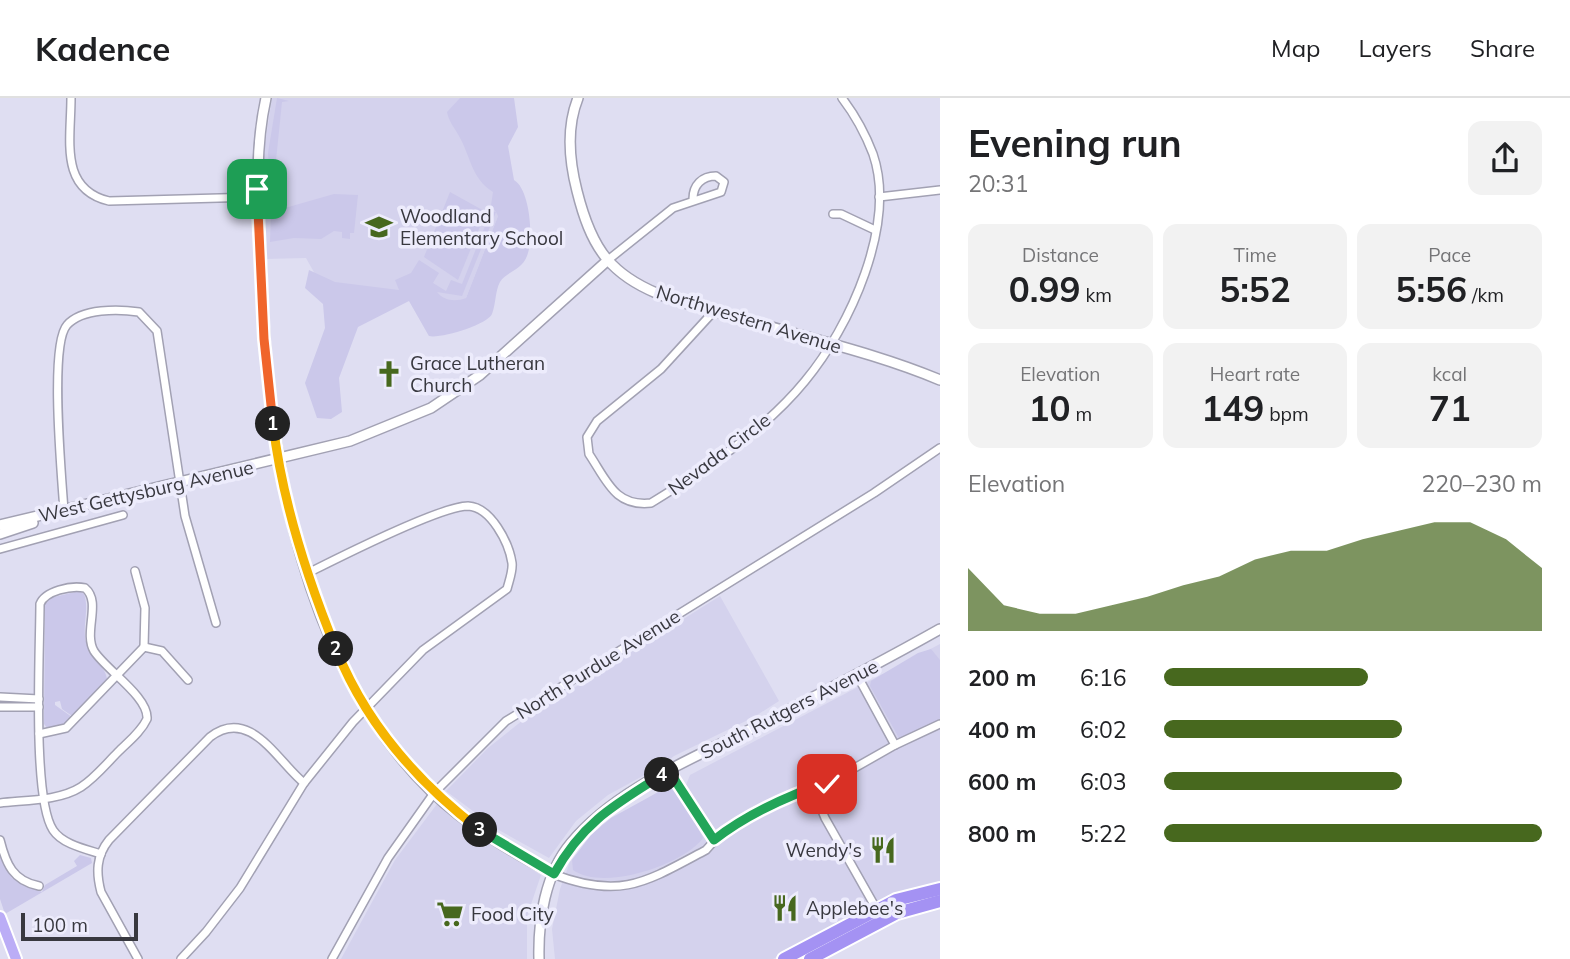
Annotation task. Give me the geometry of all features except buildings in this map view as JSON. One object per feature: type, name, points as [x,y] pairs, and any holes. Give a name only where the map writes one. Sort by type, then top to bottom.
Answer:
[{"type":"highway","points":[[784,959],[896,900],[940,889]]},
{"type":"highway","points":[[810,959],[897,914],[940,901]]},
{"type":"main road","points":[[0,917],[16,959]]},
{"type":"street","points":[[71,98],[71,158],[74,177],[90,195],[109,201],[257,197]]},
{"type":"street","points":[[266,98],[259,138],[257,197],[264,339],[278,460],[308,573],[339,656],[366,709],[412,771],[433,793],[492,838],[554,874],[583,885],[610,888],[636,884],[706,850],[714,840],[748,817],[799,792],[814,791],[895,745],[940,724]]},
{"type":"street","name":"Northwestern Avenue","points":[[578,98],[569,121],[573,176],[584,217],[608,260],[643,287],[940,380]]},
{"type":"street","name":"Nevada Circle","points":[[715,310],[661,369],[591,429],[586,446],[589,454],[623,500],[638,505],[651,503],[728,451],[786,401],[833,345],[863,278],[875,230],[879,197],[873,154],[857,118],[842,98]]},
{"type":"street","points":[[879,197],[940,190]]},
{"type":"street","points":[[608,260],[673,208],[693,199]]},
{"type":"street","points":[[833,214],[841,214],[875,230]]},
{"type":"street","name":"West Gettysburg Avenue","points":[[0,525],[64,512],[350,441],[431,408],[480,375],[608,260]]},
{"type":"street","points":[[0,534],[64,512],[59,435],[59,341],[63,330],[77,317],[139,312],[157,331],[179,483],[216,622]]},
{"type":"street","name":"North Purdue Avenue","points":[[332,959],[388,858],[433,793],[506,721],[874,493],[940,448]]},
{"type":"street","points":[[181,959],[240,888],[304,783],[366,709],[423,650],[507,589],[512,565],[507,544],[487,514],[471,506],[456,508],[308,573]]},
{"type":"street","points":[[0,549],[123,515]]},
{"type":"street","points":[[39,734],[66,727],[144,646],[145,608],[135,571]]},
{"type":"street","points":[[0,803],[44,797],[68,793],[83,786],[144,724],[146,708],[92,645],[89,635],[92,604],[89,592],[76,586],[46,595],[40,604],[39,734],[44,797],[54,833],[67,842],[101,854]]},
{"type":"street","name":"South Rutgers Avenue","points":[[539,959],[541,911],[554,874],[570,844],[599,817],[669,771],[857,675],[940,629]]},
{"type":"street","points":[[144,646],[162,651],[188,680]]},
{"type":"street","points":[[857,675],[895,745]]},
{"type":"street","points":[[0,697],[39,703]]},
{"type":"street","points":[[0,707],[39,703]]},
{"type":"street","points":[[138,959],[101,892],[97,869],[109,840],[209,737],[221,730],[238,727],[254,733],[304,783]]},
{"type":"street","points":[[669,771],[714,840]]},
{"type":"street","points":[[814,791],[825,818],[877,910]]},
{"type":"street","points":[[0,839],[8,865],[17,878],[39,886]]},
{"type":"shaded area","name":"Woodland Elementary School","points":[[272,98],[498,98],[498,216],[466,298],[429,336],[409,300],[319,281],[306,258],[265,259],[263,157]]},
{"type":"shaded area","points":[[277,98],[289,101],[282,102],[275,170],[282,172],[281,179],[274,179],[273,188],[280,190],[271,193],[268,153]]},
{"type":"shaded area","points":[[460,98],[514,98],[518,127],[508,146],[514,180],[524,193],[529,215],[530,238],[525,261],[500,282],[492,314],[473,327],[429,336],[409,301],[358,327],[339,378],[342,412],[331,419],[317,418],[305,383],[325,328],[323,304],[305,288],[309,270],[335,282],[399,290],[395,280],[411,273],[419,260],[439,273],[433,283],[446,291],[451,280],[462,284],[491,211],[496,212],[491,205],[493,192],[476,174],[447,112]],"holes":[[[496,212],[498,216],[466,298],[454,300],[443,297],[437,292],[462,296]]]},
{"type":"shaded area","points":[[450,192],[486,212],[458,280],[424,257]]},
{"type":"shaded area","points":[[334,194],[358,195],[354,233],[350,233],[350,239],[342,238],[342,232],[334,231],[321,239],[294,238],[270,242],[271,212]]},
{"type":"shaded area","points":[[79,591],[84,594],[86,600],[87,645],[107,679],[72,716],[62,709],[60,701],[55,702],[55,705],[72,717],[61,726],[48,729],[44,724],[45,604],[50,598]]},
{"type":"shaded area","points":[[720,596],[779,701],[754,717],[674,756],[608,795],[576,821],[549,858],[497,829],[446,791],[488,748],[523,720]]},
{"type":"shaded area","points":[[940,644],[940,881],[882,901],[773,959],[555,959],[552,929],[560,889],[570,862],[602,825],[669,786],[677,789],[686,785],[690,775]]},
{"type":"shaded area","points":[[931,649],[940,660],[940,720],[908,737],[899,738],[870,686],[871,681],[918,653]]},
{"type":"shaded area","points":[[671,785],[677,789],[703,838],[693,848],[662,865],[623,876],[587,876],[573,870],[572,860],[591,835],[611,818]]},
{"type":"shaded area","points":[[437,804],[480,838],[541,875],[527,916],[527,959],[341,959],[395,860]]},
{"type":"shaded area","points":[[0,853],[12,878],[42,892],[45,885],[77,866],[74,861],[80,855],[91,858],[92,863],[5,914],[0,899]]},
{"type":"place","name":"Woodland Elementary School","points":[[379,227]]},
{"type":"place","name":"Grace Lutheran Church","points":[[389,374]]},
{"type":"place","name":"Wendy's","points":[[883,850]]},
{"type":"place","name":"Applebee's","points":[[785,908]]},
{"type":"place","name":"Food City","points":[[450,914]]},
{"type":"route","points":[[257,189],[264,339],[273,428],[278,460],[308,573],[339,656],[366,709],[412,771],[433,793],[492,838],[554,874],[570,844],[599,817],[669,771],[708,835],[714,840],[748,817],[799,792],[814,791],[827,784]]}]
